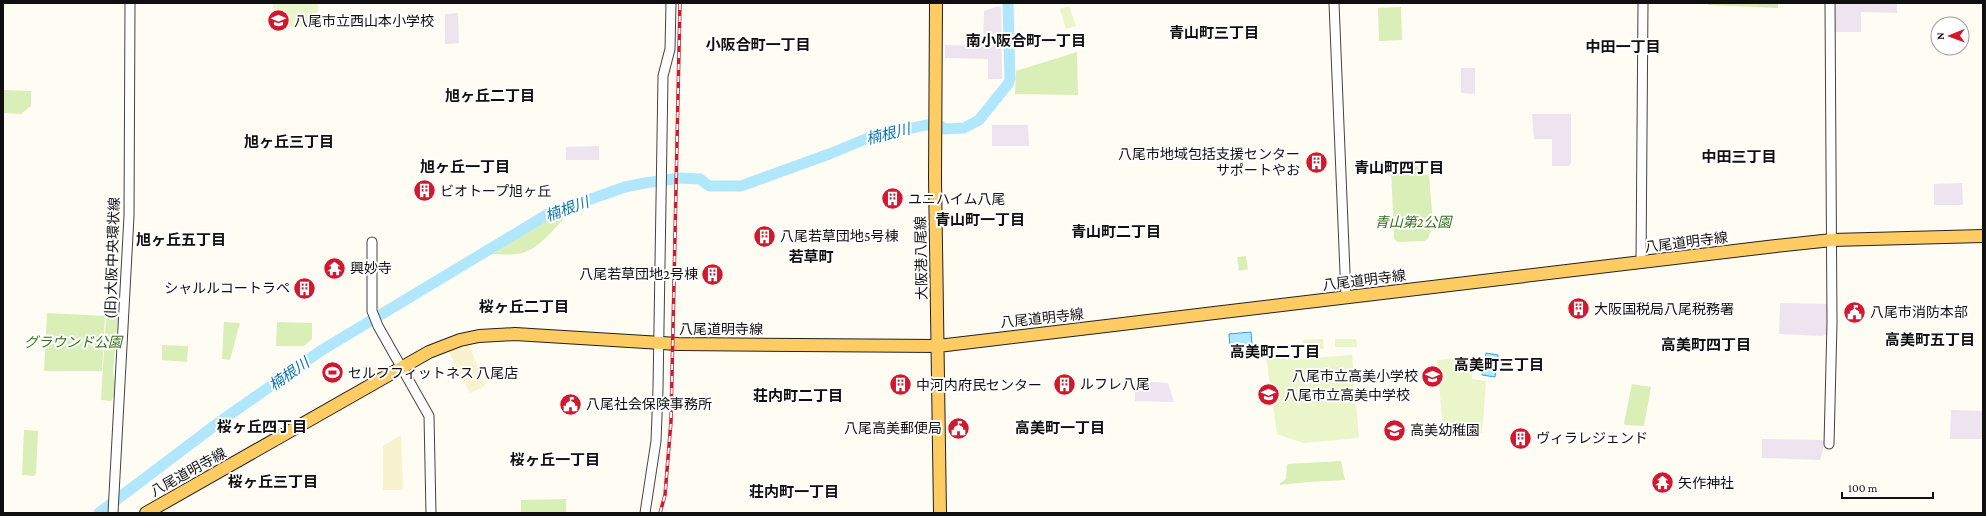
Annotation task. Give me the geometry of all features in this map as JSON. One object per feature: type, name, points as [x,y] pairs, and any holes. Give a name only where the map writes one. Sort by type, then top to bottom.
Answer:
[{"type":"main road","name":"大阪港八尾線","points":[[936,3],[934,115],[940,513]]},
{"type":"main road","name":"八尾道明寺線","points":[[146,513],[205,481],[402,367],[444,345],[479,336],[523,334],[659,343],[938,346],[1832,240],[1983,236]]},
{"type":"street","name":"(旧)大阪中央環状線","points":[[113,512],[129,216],[130,3]]},
{"type":"street","points":[[645,513],[656,441],[663,76],[670,49],[671,3]]},
{"type":"street","points":[[1334,3],[1346,297]]},
{"type":"street","points":[[1641,263],[1643,3]]},
{"type":"street","points":[[1829,444],[1832,240],[1830,3]]},
{"type":"street","points":[[372,242],[372,310],[378,326],[429,416],[431,513]]},
{"type":"shaded area","points":[[1834,3],[1897,3],[1897,13],[1861,12],[1861,32],[1834,32]]},
{"type":"shaded area","points":[[999,6],[1001,8],[1002,79],[988,79],[988,59],[945,58],[945,45],[983,46],[984,11]]},
{"type":"shaded area","points":[[458,13],[459,43],[445,44],[445,14]]},
{"type":"shaded area","points":[[1461,68],[1475,68],[1475,94],[1461,93]]},
{"type":"shaded area","points":[[1532,114],[1571,114],[1571,163],[1569,166],[1552,166],[1552,139],[1534,139]]},
{"type":"shaded area","points":[[992,125],[1028,125],[1029,146],[992,146]]},
{"type":"shaded area","points":[[599,146],[599,160],[566,160],[566,147]]},
{"type":"shaded area","points":[[1962,183],[1963,205],[1934,205],[1934,184]]},
{"type":"shaded area","points":[[1780,303],[1827,304],[1827,334],[1822,336],[1779,334]]},
{"type":"shaded area","points":[[469,345],[485,386],[470,393],[448,350]]},
{"type":"shaded area","points":[[1135,381],[1168,383],[1174,402],[1135,401]]},
{"type":"shaded area","points":[[1951,410],[1983,411],[1983,439],[1950,439]]},
{"type":"shaded area","points":[[401,435],[403,490],[383,490],[383,446]]},
{"type":"shaded area","points":[[1762,439],[1822,440],[1825,442],[1820,460],[1762,458]]},
{"type":"green space","points":[[273,3],[318,3],[318,26],[273,27]]},
{"type":"green space","points":[[1708,3],[1756,3],[1755,7],[1708,5]]},
{"type":"green space","points":[[1756,3],[1778,3],[1778,8],[1755,7]]},
{"type":"green space","points":[[1069,6],[1076,26],[1066,29],[1060,9]]},
{"type":"green space","points":[[1401,7],[1402,40],[1379,41],[1378,8]]},
{"type":"green space","points":[[1077,52],[1078,95],[1015,94],[1016,71]]},
{"type":"green space","points":[[3,90],[31,91],[31,106],[21,114],[3,113]]},
{"type":"green space","name":"青山第2公園","points":[[1421,166],[1421,175],[1429,175],[1433,225],[1428,239],[1424,241],[1398,242],[1394,239],[1391,168]]},
{"type":"green space","points":[[684,175],[700,175],[700,184],[684,182]]},
{"type":"green space","points":[[573,209],[538,245],[531,249],[517,254],[491,254],[552,217]]},
{"type":"green space","points":[[1246,256],[1248,269],[1239,271],[1237,257]]},
{"type":"green space","name":"グラウンド公園","points":[[47,313],[105,316],[102,371],[44,371]]},
{"type":"green space","points":[[106,316],[118,317],[113,372],[115,391],[111,401],[101,400]]},
{"type":"green space","points":[[224,322],[240,323],[230,360],[222,359]]},
{"type":"green space","points":[[277,322],[312,323],[312,339],[304,346],[276,346]]},
{"type":"green space","points":[[1323,339],[1324,349],[1303,349],[1303,340]]},
{"type":"green space","points":[[1335,339],[1356,339],[1357,347],[1335,347]]},
{"type":"green space","points":[[162,345],[188,346],[187,362],[162,360]]},
{"type":"green space","points":[[1286,353],[1287,360],[1352,355],[1359,438],[1303,443],[1277,434],[1266,356]]},
{"type":"green space","points":[[1474,357],[1472,379],[1486,381],[1482,433],[1443,430],[1437,360]]},
{"type":"green space","points":[[1632,384],[1651,387],[1644,426],[1625,425],[1624,423]]},
{"type":"green space","points":[[24,430],[38,431],[36,474],[34,476],[22,475]]},
{"type":"green space","points":[[1341,461],[1345,480],[1280,485],[1280,483],[1286,479],[1288,464]]},
{"type":"green space","points":[[566,499],[566,513],[521,513],[521,500]]},
{"type":"water","points":[[1251,332],[1252,344],[1230,347],[1229,334]]},
{"type":"water","points":[[1486,353],[1498,355],[1495,377],[1482,375]]},
{"type":"waterway","name":"楠根川","points":[[99,513],[218,423],[322,350],[548,214],[625,187],[645,183],[680,178],[700,179],[709,186],[741,186],[832,153],[868,138],[926,125],[938,125],[945,129],[964,128],[979,120],[1008,84],[1010,79],[1008,3]]},
{"type":"railway","points":[[660,513],[665,495],[671,421],[680,3]]},
{"type":"place","name":"八尾市立西山本小学校","points":[[278,21]]},
{"type":"place","name":"八尾市地域包括支援センター サポートやお","points":[[1316,162]]},
{"type":"place","name":"ビオトープ旭ヶ丘","points":[[424,191]]},
{"type":"place","name":"ユニハイム八尾","points":[[893,199]]},
{"type":"place","name":"八尾若草団地5号棟","points":[[764,236]]},
{"type":"place","name":"興妙寺","points":[[335,268]]},
{"type":"place","name":"八尾若草団地2号棟","points":[[713,274]]},
{"type":"place","name":"シャルルコートラペ","points":[[305,288]]},
{"type":"place","name":"大阪国税局八尾税務署","points":[[1579,309]]},
{"type":"place","name":"八尾市消防本部","points":[[1855,312]]},
{"type":"place","name":"セルフフィットネス 八尾店","points":[[332,373]]},
{"type":"place","name":"八尾市立高美小学校","points":[[1433,376]]},
{"type":"place","name":"ルフレ八尾","points":[[1065,384]]},
{"type":"place","name":"中河内府民センター","points":[[901,385]]},
{"type":"place","name":"八尾市立高美中学校","points":[[1269,395]]},
{"type":"place","name":"八尾社会保険事務所","points":[[570,404]]},
{"type":"place","name":"八尾高美郵便局","points":[[958,428]]},
{"type":"place","name":"高美幼稚園","points":[[1395,430]]},
{"type":"place","name":"ヴィラレジェンド","points":[[1520,438]]},
{"type":"place","name":"矢作神社","points":[[1662,483]]},
{"type":"district","name":"青山町三丁目","points":[[1214,33]]},
{"type":"district","name":"南小阪合町一丁目","points":[[1026,41]]},
{"type":"district","name":"小阪合町一丁目","points":[[758,45]]},
{"type":"district","name":"中田一丁目","points":[[1623,47]]},
{"type":"district","name":"旭ヶ丘二丁目","points":[[490,96]]},
{"type":"district","name":"旭ヶ丘三丁目","points":[[289,142]]},
{"type":"district","name":"中田三丁目","points":[[1739,157]]},
{"type":"district","name":"旭ヶ丘一丁目","points":[[465,167]]},
{"type":"district","name":"青山町四丁目","points":[[1399,168]]},
{"type":"district","name":"青山町一丁目","points":[[980,220]]},
{"type":"district","name":"青山町二丁目","points":[[1116,232]]},
{"type":"district","name":"旭ヶ丘五丁目","points":[[181,240]]},
{"type":"district","name":"若草町","points":[[811,257]]},
{"type":"district","name":"桜ヶ丘二丁目","points":[[524,307]]},
{"type":"district","name":"高美町五丁目","points":[[1930,340]]},
{"type":"district","name":"高美町四丁目","points":[[1706,345]]},
{"type":"district","name":"高美町二丁目","points":[[1275,352]]},
{"type":"district","name":"高美町三丁目","points":[[1499,365]]},
{"type":"district","name":"荘内町二丁目","points":[[798,396]]},
{"type":"district","name":"桜ヶ丘四丁目","points":[[262,427]]},
{"type":"district","name":"高美町一丁目","points":[[1060,428]]},
{"type":"district","name":"桜ヶ丘一丁目","points":[[555,460]]},
{"type":"district","name":"桜ヶ丘三丁目","points":[[273,482]]},
{"type":"district","name":"荘内町一丁目","points":[[794,492]]}]
